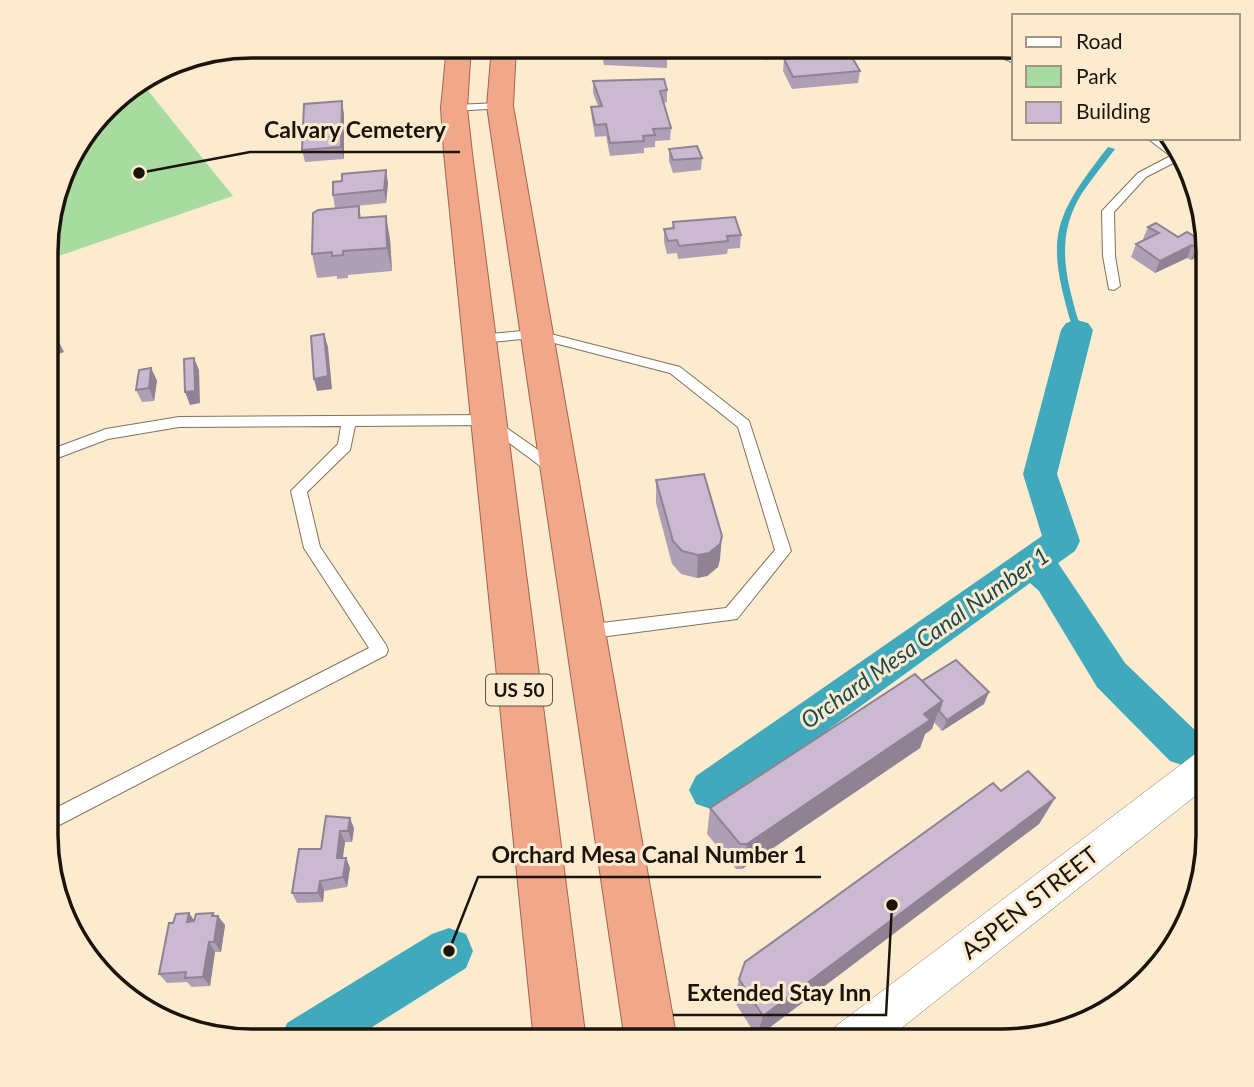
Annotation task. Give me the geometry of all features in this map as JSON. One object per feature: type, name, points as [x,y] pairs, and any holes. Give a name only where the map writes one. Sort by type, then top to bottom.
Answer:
[{"type":"highway","name":"US 50","points":[[458,58],[454,108],[478,339],[559,1029]]},
{"type":"highway","points":[[502,58],[500,106],[649,1029]]},
{"type":"street","name":"ASPEN STREET","points":[[867,1029],[1196,774]]},
{"type":"lane","points":[[454,108],[500,106]]},
{"type":"lane","points":[[1114,286],[1109,256],[1108,212],[1142,175],[1172,159]]},
{"type":"lane","points":[[478,339],[535,334],[675,370],[744,425],[783,551],[731,614],[585,632]]},
{"type":"lane","points":[[58,453],[106,434],[179,422],[488,420],[558,471]]},
{"type":"lane","points":[[58,816],[380,650],[312,548],[299,491],[345,446],[349,421]]},
{"type":"green space","points":[[146,89],[233,196],[58,256],[59,227],[64,202],[84,155],[106,124]]},
{"type":"building","points":[[852,58],[860,71],[793,77],[784,59]]},
{"type":"building","points":[[664,79],[667,90],[660,91],[671,128],[653,129],[655,135],[643,136],[644,141],[610,143],[606,124],[595,125],[591,107],[602,106],[593,81]]},
{"type":"building","points":[[342,101],[341,147],[302,150],[304,104]]},
{"type":"building","points":[[697,146],[702,158],[673,160],[669,149]]},
{"type":"building","points":[[386,170],[384,190],[333,195],[333,182],[342,181],[342,174]]},
{"type":"building","points":[[359,206],[359,218],[386,216],[387,248],[343,251],[343,255],[332,256],[332,252],[312,254],[313,213],[318,210]]},
{"type":"building","points":[[735,217],[741,235],[727,236],[728,241],[679,246],[677,240],[668,241],[664,229],[674,228],[673,222]]},
{"type":"building","points":[[1156,223],[1178,237],[1187,232],[1196,237],[1196,248],[1192,245],[1160,261],[1136,244],[1159,233],[1148,227]]},
{"type":"building","points":[[324,334],[328,376],[314,379],[311,336]]},
{"type":"building","points":[[194,358],[195,391],[185,392],[184,359]]},
{"type":"building","points":[[151,368],[149,388],[136,390],[139,370]]},
{"type":"building","points":[[704,474],[722,536],[720,544],[709,553],[698,555],[682,551],[673,541],[656,480]]},
{"type":"building","points":[[956,660],[989,692],[947,720],[939,711],[942,701],[922,681]]},
{"type":"building","points":[[915,674],[942,701],[924,714],[930,720],[747,844],[740,844],[710,808]]},
{"type":"building","points":[[1028,771],[1055,798],[763,1016],[739,979],[745,962],[993,783],[1001,791]]},
{"type":"building","points":[[326,816],[350,818],[348,831],[340,831],[337,858],[346,858],[343,877],[320,881],[318,893],[292,893],[299,849],[321,849]]},
{"type":"building","points":[[189,913],[187,922],[194,921],[196,914],[213,913],[212,916],[218,916],[214,942],[209,942],[203,977],[185,978],[186,972],[159,974],[169,923],[173,923],[176,914]]},
{"type":"waterway","points":[[1077,330],[1062,274],[1061,233],[1077,195],[1111,149]]},
{"type":"waterway","name":"Orchard Mesa Canal Number 1","points":[[1032,562],[1062,541],[1040,474],[1077,330]]},
{"type":"waterway","name":"Orchard Mesa Canal Number 1","points":[[711,790],[1032,562]]},
{"type":"waterway","points":[[1032,562],[1052,581],[1111,675],[1185,748]]},
{"type":"waterway","name":"Orchard Mesa Canal Number 1","points":[[324,1029],[449,951]]},
{"type":"place","name":"Calvary Cemetery","points":[[139,173]]},
{"type":"place","name":"Extended Stay Inn","points":[[892,905]]},
{"type":"place","name":"Orchard Mesa Canal Number 1","points":[[449,951]]}]
